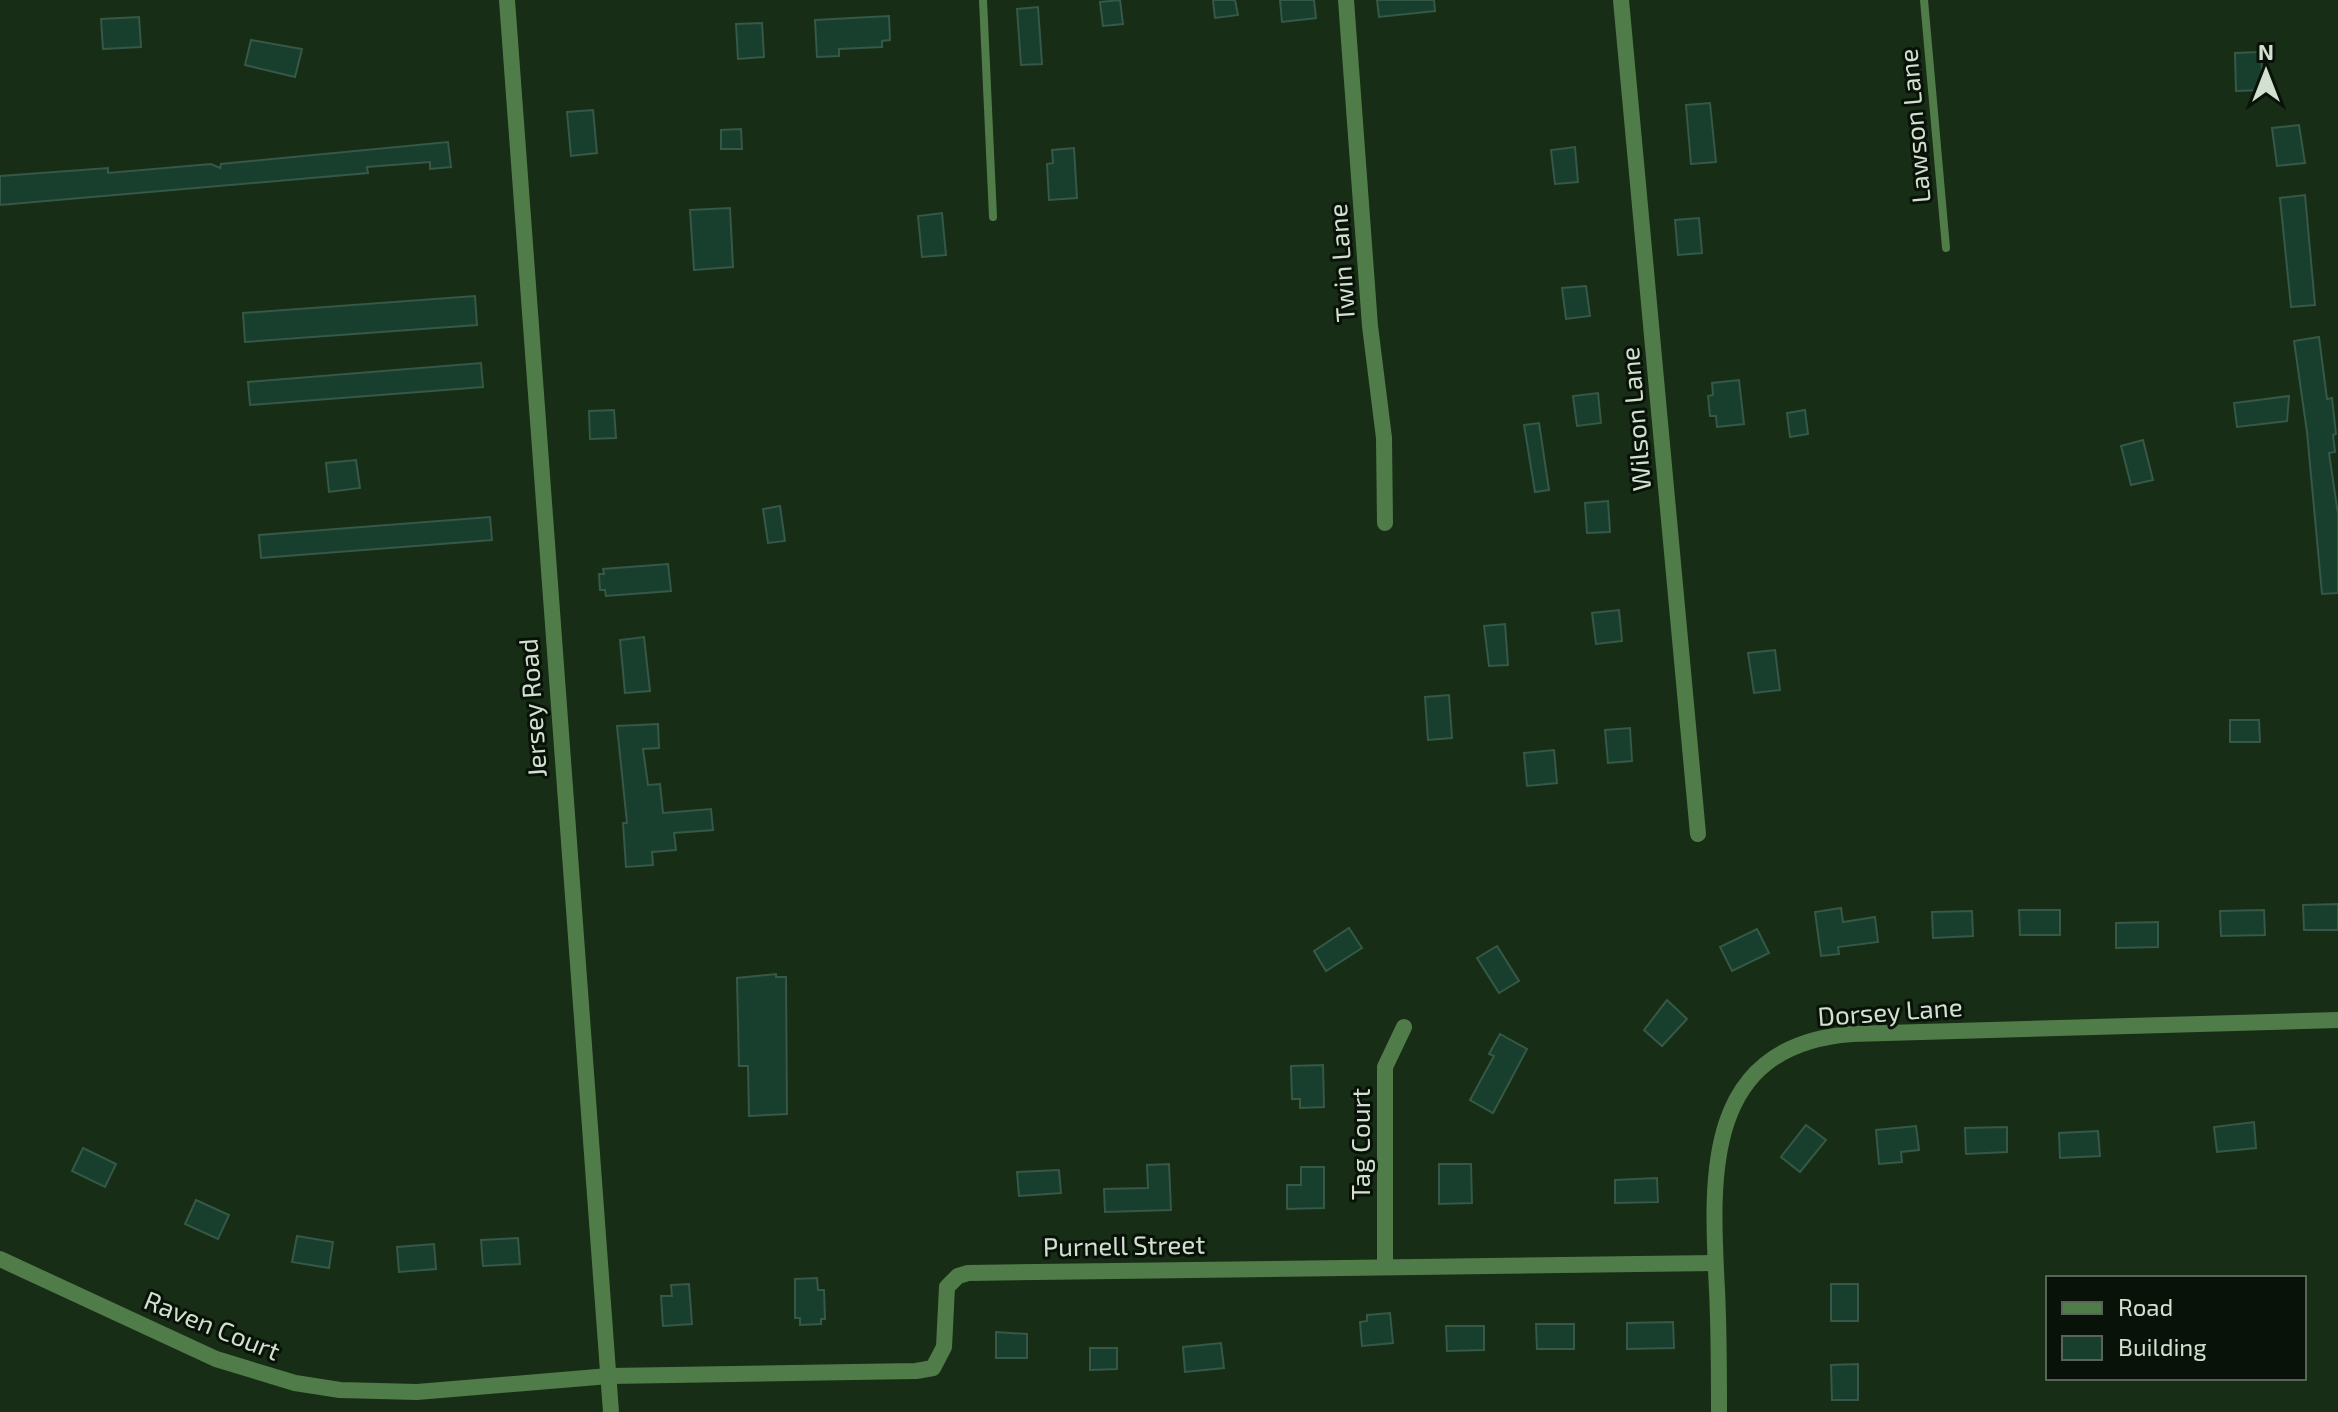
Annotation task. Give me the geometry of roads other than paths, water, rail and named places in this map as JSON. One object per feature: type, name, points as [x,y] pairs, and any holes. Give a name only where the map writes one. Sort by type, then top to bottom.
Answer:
[{"type":"street","name":"Jersey Road","points":[[507,0],[611,1412]]},
{"type":"street","name":"Twin Lane","points":[[1346,0],[1370,326],[1383,425],[1385,523]]},
{"type":"street","name":"Wilson Lane","points":[[1621,0],[1698,834]]},
{"type":"street","name":"Dorsey Lane","points":[[1719,1412],[1715,1157],[1731,1106],[1761,1067],[1807,1042],[1864,1034],[2338,1020]]},
{"type":"street","name":"Tag Court","points":[[1385,1266],[1385,1067],[1404,1027]]},
{"type":"street","name":"Raven Court","points":[[0,1259],[216,1359],[295,1383],[378,1393],[609,1376]]},
{"type":"street","name":"Purnell Street","points":[[609,1376],[916,1371],[933,1368],[944,1347],[947,1287],[968,1273],[1715,1263]]},
{"type":"lane","points":[[983,0],[993,217]]},
{"type":"lane","name":"Lawson Lane","points":[[1924,0],[1946,248]]}]
